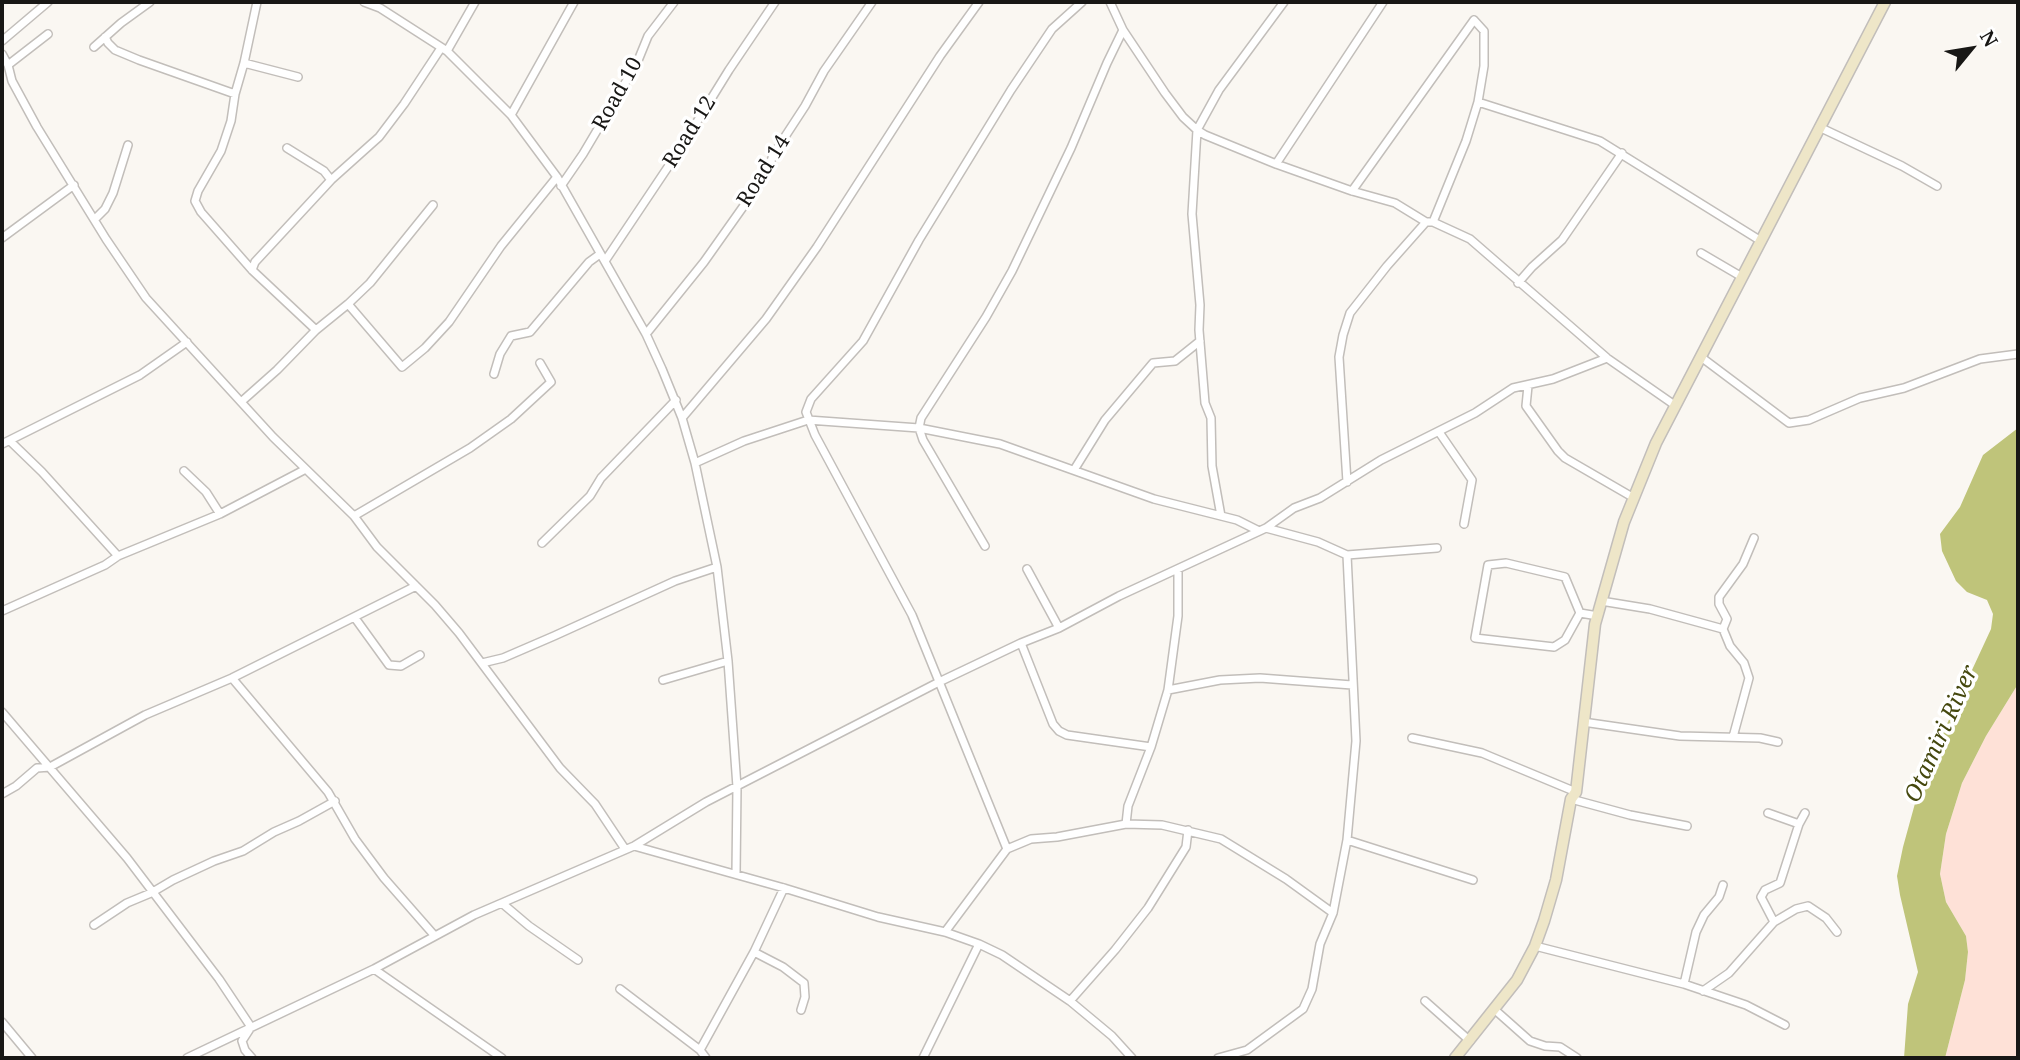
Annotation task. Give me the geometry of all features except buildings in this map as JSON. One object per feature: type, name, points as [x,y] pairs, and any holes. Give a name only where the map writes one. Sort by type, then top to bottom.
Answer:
[{"type":"street","points":[[2,41],[48,2]]},
{"type":"street","points":[[94,47],[150,2]]},
{"type":"street","points":[[257,2],[231,121],[221,151],[195,201],[201,212],[252,270],[316,330]]},
{"type":"street","points":[[364,2],[382,5],[444,50],[511,115],[557,177],[646,334],[676,400],[695,463],[718,568],[737,787],[736,874]]},
{"type":"street","points":[[252,270],[255,261],[331,180],[379,137],[444,50],[475,2]]},
{"type":"street","points":[[511,115],[574,2]]},
{"type":"street","name":"Road 10","points":[[561,186],[637,63],[648,36],[674,2]]},
{"type":"street","name":"Road 12","points":[[494,374],[500,354],[511,336],[530,332],[589,262],[602,257],[682,146],[775,2]]},
{"type":"street","name":"Road 14","points":[[646,334],[704,262],[767,173],[773,155],[824,71],[872,2]]},
{"type":"street","points":[[682,418],[758,329],[817,247],[940,56],[979,2]]},
{"type":"street","points":[[1007,849],[912,615],[808,420],[807,406],[863,341],[919,240],[1012,90],[1052,29],[1082,2]]},
{"type":"street","points":[[1110,2],[1123,30],[1165,93],[1197,130],[1276,164],[1395,203],[1429,222],[1471,239],[1518,283],[1607,358],[1676,406]]},
{"type":"street","points":[[1221,516],[1212,466],[1212,418],[1205,403],[1192,214],[1197,130],[1219,90],[1284,2]]},
{"type":"street","points":[[1276,164],[1382,2]]},
{"type":"street","points":[[1455,1058],[1517,980],[1535,946],[1556,880],[1574,795],[1601,601],[1624,522],[1656,443],[1885,2]]},
{"type":"street","points":[[1347,482],[1339,357],[1343,335],[1350,313],[1387,266],[1429,222],[1466,141],[1478,102],[1484,66],[1484,32],[1474,20],[1352,191]]},
{"type":"street","points":[[985,547],[943,477],[919,428],[921,418],[986,317],[1012,271],[1071,148],[1123,30]]},
{"type":"street","points":[[8,65],[48,34]]},
{"type":"street","points":[[105,37],[115,50],[235,94]]},
{"type":"street","points":[[2,54],[12,80],[37,127],[146,298],[304,470],[354,516],[377,547],[451,624],[560,768],[595,804],[625,849]]},
{"type":"street","points":[[244,63],[298,77]]},
{"type":"street","points":[[1478,102],[1600,141],[1761,241]]},
{"type":"street","points":[[1819,127],[1902,166],[1937,186]]},
{"type":"street","points":[[95,219],[105,209],[114,193],[128,145]]},
{"type":"street","points":[[288,148],[324,171],[331,180]]},
{"type":"street","points":[[1518,283],[1562,240],[1622,153]]},
{"type":"street","points":[[348,304],[402,367],[425,348],[449,321],[495,255],[557,177]]},
{"type":"street","points":[[2,238],[74,185]]},
{"type":"street","points":[[241,402],[316,330],[348,304],[378,273],[433,205]]},
{"type":"street","points":[[1701,253],[1742,277]]},
{"type":"street","points":[[246,263],[255,261]]},
{"type":"street","points":[[1073,470],[1105,420],[1153,363],[1175,361],[1200,341]]},
{"type":"street","points":[[118,556],[42,472],[6,442],[140,375],[187,342]]},
{"type":"street","points":[[1701,357],[1789,423],[1809,419],[1860,398],[1904,388],[1980,359],[2018,354]]},
{"type":"street","points":[[187,1058],[374,969],[434,935],[634,846],[706,802],[939,682],[1059,628],[1119,596],[1262,529],[1294,509],[1320,498],[1381,460],[1475,413],[1513,388],[1553,379],[1607,358]]},
{"type":"street","points":[[354,516],[458,455],[511,419],[551,382],[540,363]]},
{"type":"street","points":[[1528,386],[1526,406],[1558,451],[1565,458],[1634,498]]},
{"type":"street","points":[[542,543],[590,496],[601,478],[676,400]]},
{"type":"street","points":[[695,463],[744,440],[808,420],[919,428],[1000,444],[1154,499],[1318,542],[1347,555],[1437,548]]},
{"type":"street","points":[[1439,432],[1472,480],[1464,524]]},
{"type":"street","points":[[2,611],[105,565],[118,556],[220,514],[304,470]]},
{"type":"street","points":[[184,471],[206,492],[220,514]]},
{"type":"street","points":[[1733,737],[1749,678],[1744,663],[1730,646],[1723,629],[1727,619],[1719,604],[1719,597],[1743,564],[1754,538]]},
{"type":"street","points":[[1218,1058],[1247,1050],[1303,1009],[1312,989],[1320,944],[1333,913],[1347,840],[1356,741],[1347,555]]},
{"type":"street","points":[[1506,564],[1565,577],[1580,613],[1565,640],[1554,647],[1475,638],[1485,569],[1488,565],[1506,564]]},
{"type":"street","points":[[482,663],[503,658],[541,642],[675,581],[718,568]]},
{"type":"street","points":[[1027,569],[1059,628]]},
{"type":"street","points":[[1126,824],[1128,806],[1151,747],[1168,691],[1178,616],[1178,570]]},
{"type":"street","points":[[2,794],[37,768],[50,767],[145,715],[232,678],[416,586]]},
{"type":"street","points":[[1601,601],[1650,609],[1723,629]]},
{"type":"street","points":[[1580,613],[1598,616]]},
{"type":"street","points":[[355,618],[389,665],[401,666],[420,655]]},
{"type":"street","points":[[1021,643],[1053,724],[1059,731],[1066,735],[1151,747]]},
{"type":"street","points":[[663,680],[728,662]]},
{"type":"street","points":[[232,678],[335,801],[355,839],[384,878],[434,935]]},
{"type":"street","points":[[1168,691],[1220,680],[1260,678],[1352,685]]},
{"type":"street","points":[[2,712],[127,858],[219,979],[251,1027]]},
{"type":"street","points":[[1583,722],[1680,736],[1733,737],[1778,742]]},
{"type":"street","points":[[1412,738],[1482,753],[1574,795],[1630,815],[1687,826]]},
{"type":"street","points":[[94,925],[127,903],[243,850],[335,801]]},
{"type":"street","points":[[1768,813],[1799,824]]},
{"type":"street","points":[[1773,922],[1761,897],[1765,890],[1780,883],[1805,813]]},
{"type":"street","points":[[945,932],[1007,849],[1031,839],[1126,824],[1162,825],[1221,839],[1333,913]]},
{"type":"street","points":[[1070,1001],[1115,950],[1147,908],[1186,847],[1188,830]]},
{"type":"street","points":[[1347,840],[1473,880]]},
{"type":"street","points":[[634,846],[878,917],[945,932],[979,944],[1002,955],[1070,1001],[1112,1036],[1132,1058]]},
{"type":"street","points":[[1684,984],[1696,932],[1704,915],[1719,897],[1723,885]]},
{"type":"street","points":[[700,1049],[754,951],[784,888]]},
{"type":"street","points":[[503,904],[578,960]]},
{"type":"street","points":[[1703,991],[1729,973],[1773,922],[1796,909],[1808,906],[1826,918],[1837,932]]},
{"type":"street","points":[[923,1058],[979,944]]},
{"type":"street","points":[[1535,946],[1684,984],[1746,1005],[1785,1025]]},
{"type":"street","points":[[754,951],[783,967],[804,983],[805,997],[801,1010]]},
{"type":"street","points":[[374,969],[502,1058]]},
{"type":"street","points":[[620,989],[700,1049],[706,1058]]},
{"type":"street","points":[[1425,1001],[1469,1041]]},
{"type":"street","points":[[1494,1009],[1530,1041],[1560,1047],[1577,1058]]},
{"type":"street","points":[[2,1022],[33,1058]]},
{"type":"street","points":[[251,1027],[242,1041],[244,1050],[252,1058]]},
{"type":"shaded area","points":[[2018,428],[2018,684],[1986,736],[1962,783],[1946,834],[1940,874],[1946,902],[1966,936],[1968,952],[1965,980],[1945,1058],[1904,1058],[1908,1004],[1918,972],[1897,876],[1922,778],[1991,629],[1993,614],[1987,600],[1967,592],[1956,581],[1942,551],[1940,534],[1960,507],[1983,455]]},
{"type":"shaded area","points":[[2018,684],[2018,1058],[1945,1058],[1965,980],[1968,952],[1966,936],[1946,902],[1940,874],[1946,834],[1962,783],[1986,736]]},
{"type":"water label","name":"Otamiri River","points":[[1942,734]]}]
